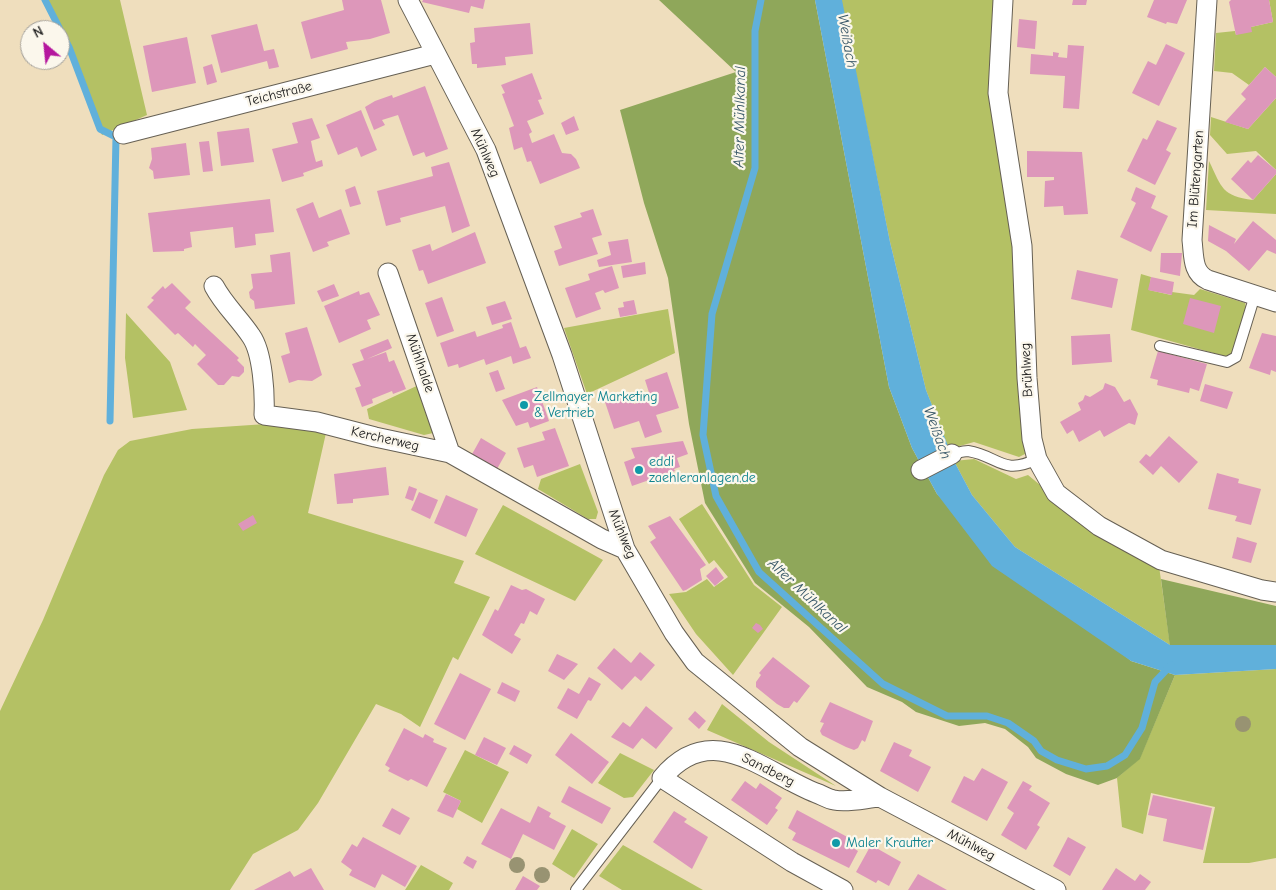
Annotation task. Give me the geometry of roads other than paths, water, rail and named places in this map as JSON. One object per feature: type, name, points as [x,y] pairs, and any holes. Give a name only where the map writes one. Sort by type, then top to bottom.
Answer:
[{"type":"street","name":"Mühlweg","points":[[408,0],[489,159],[555,337],[625,549],[674,634],[695,662],[800,747],[880,797],[1056,890]]},
{"type":"street","name":"Brühlweg","points":[[1003,0],[998,93],[1022,246],[1027,378],[1032,439],[1037,459],[1056,493],[1099,526],[1128,544],[1176,566],[1262,590],[1276,592]]},
{"type":"street","name":"Im Blütengarten","points":[[1207,0],[1192,240],[1196,270],[1201,277],[1208,280],[1276,302]]},
{"type":"street","name":"Teichstraße","points":[[123,134],[435,54]]},
{"type":"street","name":"Mühlhalde","points":[[388,273],[450,453]]},
{"type":"street","name":"Kercherweg","points":[[214,286],[230,311],[252,337],[262,376],[264,415],[317,422],[374,437],[450,453],[602,539],[625,549]]},
{"type":"street","points":[[921,470],[952,454]]},
{"type":"street","name":"Sandberg","points":[[662,778],[672,767],[686,758],[700,751],[713,749],[749,758],[796,785],[834,800],[880,797]]},
{"type":"street","points":[[662,778],[792,862],[843,890]]},
{"type":"lane","points":[[1160,346],[1227,362],[1236,358],[1255,295]]},
{"type":"lane","points":[[952,454],[967,451],[1011,467],[1023,466],[1037,459]]},
{"type":"lane","name":"Sandberg","points":[[576,890],[662,778]]},
{"type":"water","name":"Weißach","points":[[815,0],[842,0],[890,242],[926,390],[954,461],[972,495],[1015,547],[1170,645],[1276,645],[1276,669],[1175,675],[1131,661],[992,566],[937,494],[912,448],[889,387]]},
{"type":"waterway","points":[[45,0],[69,47],[100,129],[116,137],[110,421]]},
{"type":"waterway","name":"Alter Mühlkanal","points":[[761,0],[755,31],[755,168],[712,314],[703,435],[716,496],[759,572],[883,684],[947,716],[987,716],[1008,723],[1034,741],[1041,751],[1057,760],[1086,769],[1107,766],[1125,755],[1142,728],[1155,682],[1171,665]]},
{"type":"place","name":"Zellmayer Marketing & Vertrieb","points":[[524,405]]},
{"type":"place","name":"eddi zaehleranlagen.de","points":[[639,470]]},
{"type":"place","name":"Maler Krautter","points":[[836,843]]}]
